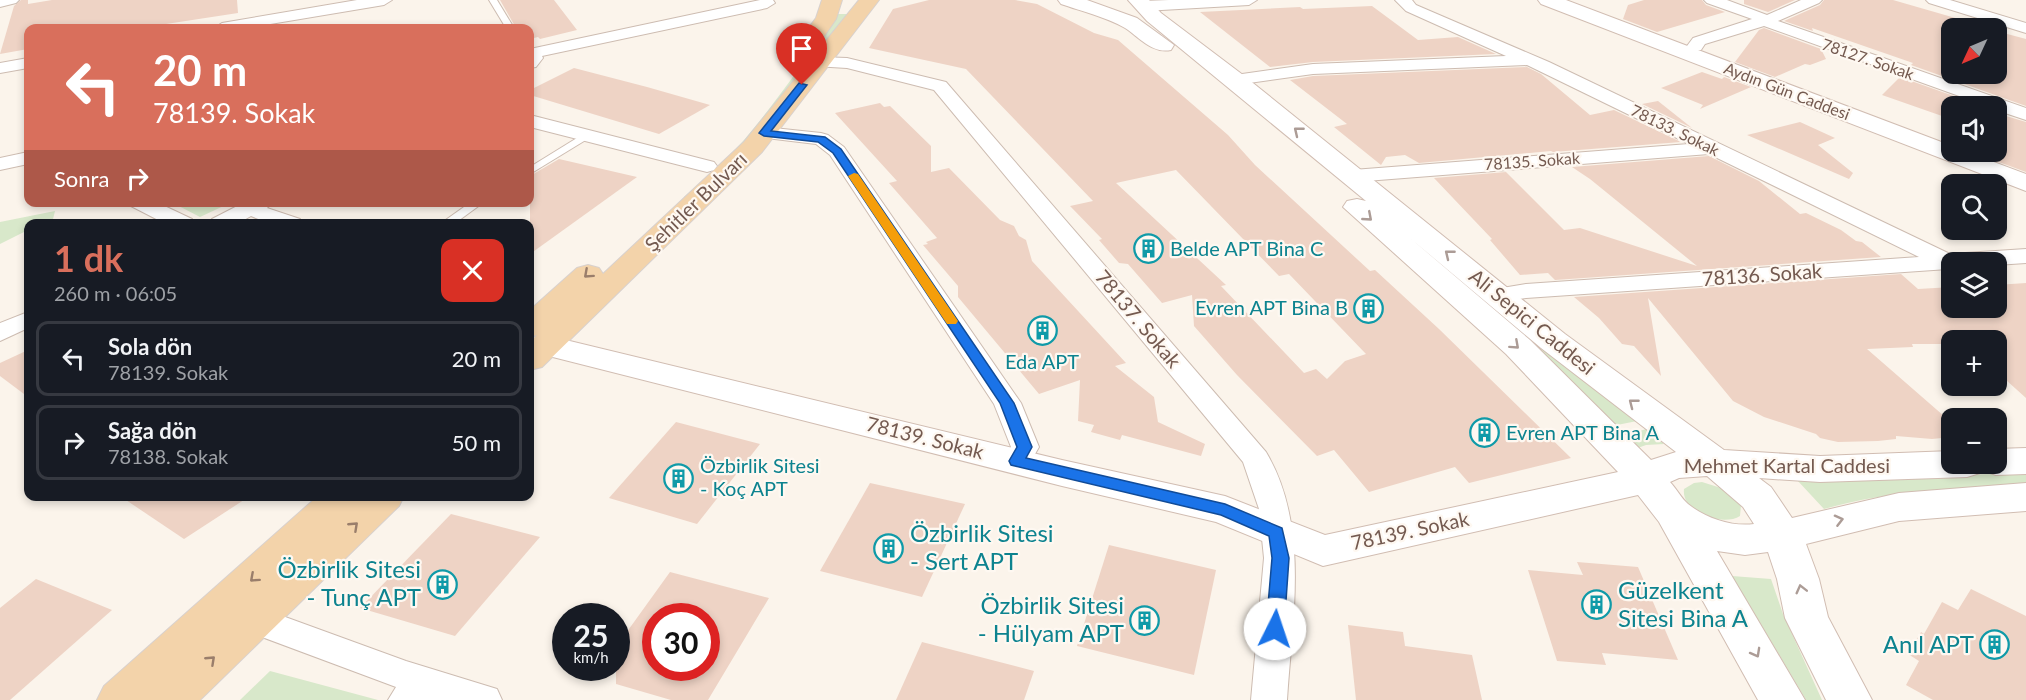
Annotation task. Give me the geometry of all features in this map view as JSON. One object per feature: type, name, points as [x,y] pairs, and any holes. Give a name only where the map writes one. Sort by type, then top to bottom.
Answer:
[{"type":"main road","name":"Şehitler Bulvarı","points":[[536,331],[707,166],[738,133],[826,19],[832,0]]},
{"type":"main road","name":"Şehitler Bulvarı","points":[[536,331],[717,184],[764,133],[869,0]]},
{"type":"main road","points":[[1069,0],[1095,4],[1133,2]]},
{"type":"main road","name":"Ali Sepici Caddesi","points":[[1069,0],[1130,22],[1197,71],[1518,347],[1630,482]]},
{"type":"main road","name":"Aydın Gün Caddesi","points":[[1548,0],[1660,40],[2026,183]]},
{"type":"main road","name":"Aydın Gün Caddesi","points":[[1578,0],[1660,40],[1695,46],[1941,138]]},
{"type":"main road","name":"Ali Sepici Caddesi","points":[[1133,2],[1235,80],[1590,370],[1714,462],[1757,497],[1782,535],[1798,579],[1807,618],[1849,700]]},
{"type":"main road","points":[[2004,162],[2026,170]]},
{"type":"main road","name":"78139. Sokak","points":[[536,331],[1017,461],[1225,510],[1323,551],[1630,482]]},
{"type":"main road","points":[[2007,462],[2026,461]]},
{"type":"main road","name":"Mehmet Kartal Caddesi","points":[[1630,482],[1673,465],[1714,462],[1820,469],[1941,465]]},
{"type":"main road","points":[[1630,482],[1711,535],[1745,540],[1782,535],[1899,507],[2026,497]]},
{"type":"main road","points":[[120,700],[338,501]]},
{"type":"main road","points":[[169,700],[380,501]]},
{"type":"main road","points":[[1673,512],[1782,700]]},
{"type":"street","points":[[0,2],[11,0]]},
{"type":"street","points":[[265,24],[306,7],[384,0]]},
{"type":"street","points":[[1133,2],[1250,0]]},
{"type":"street","name":"78133. Sokak","points":[[1402,0],[1412,8],[1530,60],[1941,259]]},
{"type":"street","name":"78127. Sokak","points":[[1712,0],[1766,20],[1775,26],[2026,114]]},
{"type":"street","points":[[1695,46],[1699,41],[1766,20],[1814,0]]},
{"type":"street","points":[[1934,0],[2026,28]]},
{"type":"street","points":[[534,55],[767,3]]},
{"type":"street","points":[[1235,80],[1313,69],[1530,60]]},
{"type":"street","name":"78137. Sokak","points":[[820,62],[847,63],[940,86],[1256,459],[1274,509],[1280,558],[1269,700]]},
{"type":"street","points":[[0,68],[24,64]]},
{"type":"street","points":[[534,122],[707,166]]},
{"type":"street","points":[[764,133],[821,139],[837,151],[1007,403],[1025,447],[1017,461]]},
{"type":"street","name":"78135. Sokak","points":[[1353,176],[1711,147]]},
{"type":"street","points":[[0,164],[24,159]]},
{"type":"street","points":[[148,207],[174,219]]},
{"type":"street","points":[[230,219],[254,207]]},
{"type":"street","points":[[258,207],[282,219]]},
{"type":"street","name":"78136. Sokak","points":[[2007,257],[2026,256]]},
{"type":"street","name":"78136. Sokak","points":[[1498,295],[1526,291],[1941,262]]},
{"type":"street","points":[[0,333],[24,321]]},
{"type":"street","points":[[255,620],[415,691],[484,700]]},
{"type":"lane","points":[[493,0],[508,24]]},
{"type":"lane","points":[[534,168],[585,136]]},
{"type":"lane","points":[[453,219],[471,207]]},
{"type":"green space","points":[[837,14],[847,14],[761,126],[690,198],[684,197],[744,140]]},
{"type":"green space","points":[[181,207],[221,207],[200,217]]},
{"type":"green space","points":[[55,211],[53,219],[24,219],[24,232],[0,244],[0,222]]},
{"type":"green space","points":[[1462,279],[1637,421],[1612,426],[1457,280]]},
{"type":"green space","points":[[1646,429],[1664,444],[1646,445],[1635,449],[1620,434],[1634,433]]},
{"type":"green space","points":[[2026,473],[2026,485],[1899,494],[1824,509],[1797,480],[2007,474]]},
{"type":"green space","points":[[1702,482],[1721,488],[1741,505],[1740,516],[1733,519],[1714,519],[1704,516],[1689,505],[1684,489],[1694,483]]},
{"type":"green space","points":[[1732,576],[1771,579],[1783,614],[1822,700],[1806,700]]},
{"type":"green space","points":[[270,671],[378,700],[240,700]]},
{"type":"building","points":[[21,0],[28,0],[28,4],[52,0],[237,0],[238,13],[166,24],[24,24],[24,50],[0,54],[14,6]]},
{"type":"building","points":[[500,0],[554,0],[577,30],[540,39],[534,38],[534,24],[514,24]]},
{"type":"building","points":[[929,0],[1015,0],[1037,4],[1094,33],[1118,40],[1228,135],[1255,165],[1370,271],[1375,270],[1439,329],[1571,458],[1469,483],[1455,467],[1369,492],[1334,450],[1317,456],[1237,375],[1194,326],[1192,295],[1162,303],[1128,264],[1119,263],[1099,240],[1102,239],[1070,206],[1093,201],[966,69],[869,48],[893,9]],"holes":[[[1176,170],[1279,276],[1289,274],[1366,354],[1345,361],[1327,379],[1316,369],[1304,373],[1221,286],[1226,285],[1116,183]]]},
{"type":"building","points":[[1644,0],[1702,0],[1706,5],[1725,12],[1657,32],[1623,19],[1628,5]]},
{"type":"building","points":[[1744,0],[1795,0],[1768,12],[1744,4]]},
{"type":"building","points":[[1824,0],[1893,0],[1955,18],[1941,18],[1941,76],[1911,65],[1913,63],[1812,28],[1813,31],[1784,21],[1820,5]]},
{"type":"building","points":[[1372,6],[1418,40],[1458,37],[1496,54],[1313,62],[1270,67],[1200,12],[1300,7],[1303,9]]},
{"type":"building","points":[[1764,28],[1821,49],[1826,59],[1810,65],[1805,64],[1775,77],[1735,62],[1759,30]]},
{"type":"building","points":[[2007,34],[2026,39],[2026,106],[2007,99],[2007,96],[1998,96],[1964,84],[2007,84]]},
{"type":"building","points":[[1527,67],[1541,74],[1590,115],[1614,110],[1681,142],[1419,163],[1405,155],[1386,157],[1381,165],[1334,127],[1347,124],[1290,80],[1313,76]]},
{"type":"building","points":[[574,68],[710,105],[659,134],[534,96],[534,88]]},
{"type":"building","points":[[1702,72],[1751,87],[1700,109],[1703,105],[1661,88]]},
{"type":"building","points":[[1900,77],[1954,96],[1941,96],[1941,116],[1882,95]]},
{"type":"building","points":[[1658,101],[1692,128],[1642,104]]},
{"type":"building","points":[[880,103],[884,107],[890,106],[931,146],[931,172],[949,168],[1000,220],[1014,226],[1019,236],[1026,240],[1032,261],[1126,363],[1115,366],[1154,397],[1158,422],[1205,444],[1201,456],[1122,435],[1120,440],[1091,432],[1094,425],[1078,421],[1080,380],[1039,394],[958,297],[958,286],[923,245],[937,238],[889,183],[897,181],[835,113]]},
{"type":"building","points":[[2007,116],[2026,122],[2026,172],[1999,162],[2007,162]]},
{"type":"building","points":[[1800,122],[1835,138],[1818,145],[1853,173],[1849,179],[1747,135]]},
{"type":"building","points":[[1709,156],[1759,181],[1800,214],[1806,213],[1841,230],[1856,241],[1862,242],[1881,257],[1555,280],[1548,273],[1520,275],[1490,240],[1492,239],[1434,178],[1506,172],[1564,230],[1580,228],[1697,266],[1572,167]]},
{"type":"building","points":[[559,159],[637,177],[534,251],[534,219],[530,219],[530,207],[534,207],[534,174]]},
{"type":"building","points":[[1901,274],[1918,289],[1941,288],[1941,318],[2007,318],[2007,284],[2026,283],[2026,398],[2007,381],[2007,330],[1941,330],[1941,344],[1912,344],[1913,347],[1867,349],[1941,413],[1941,438],[1896,436],[1896,439],[1878,441],[1838,442],[1820,438],[1816,434],[1764,417],[1733,401],[1648,298],[1661,376],[1634,346],[1622,344],[1599,318],[1574,297]]},
{"type":"building","points":[[24,352],[24,394],[0,376],[0,363]]},
{"type":"building","name":"Özbirlik Sitesi - Koç APT","points":[[676,422],[760,444],[697,524],[609,498]]},
{"type":"building","name":"Özbirlik Sitesi - Sert APT","points":[[870,483],[965,504],[922,597],[820,571]]},
{"type":"building","points":[[127,501],[242,501],[184,539]]},
{"type":"building","name":"Özbirlik Sitesi - Tunç APT","points":[[451,514],[540,537],[455,636],[360,608]]},
{"type":"building","name":"Özbirlik Sitesi - Hülyam APT","points":[[1109,545],[1216,570],[1194,675],[1077,646]]},
{"type":"building","name":"Güzelkent Sitesi Bina A","points":[[1577,562],[1638,567],[1678,660],[1602,653],[1606,665],[1557,661],[1528,570],[1583,575]]},
{"type":"building","points":[[670,572],[769,598],[720,680],[720,603],[648,603]]},
{"type":"building","points":[[36,579],[112,610],[10,700],[0,700],[0,608]]},
{"type":"building","name":"Anıl APT","points":[[1971,589],[2026,616],[2026,700],[1933,700],[1906,685],[1919,661],[1908,654],[1921,632],[1924,634],[1942,602],[1958,610]]},
{"type":"building","points":[[642,611],[642,681],[719,681],[708,700],[671,700],[616,684],[616,681],[630,681],[630,628]]},
{"type":"building","points":[[1348,625],[1403,632],[1405,646],[1472,655],[1482,700],[1356,700]]},
{"type":"building","points":[[922,642],[1034,671],[1024,700],[896,700]]},
{"type":"slow traffic","points":[[854,176],[952,321]]},
{"type":"place","name":"Belde APT Bina C","points":[[1149,249]]},
{"type":"place","name":"Evren APT Bina B","points":[[1369,308]]},
{"type":"place","name":"Eda APT","points":[[1042,331]]},
{"type":"place","name":"Evren APT Bina A","points":[[1485,433]]},
{"type":"place","name":"Özbirlik Sitesi - Koç APT","points":[[679,478]]},
{"type":"place","name":"Özbirlik Sitesi - Sert APT","points":[[889,548]]},
{"type":"place","name":"Özbirlik Sitesi - Tunç APT","points":[[442,584]]},
{"type":"place","name":"Güzelkent Sitesi Bina A","points":[[1597,605]]},
{"type":"place","name":"Özbirlik Sitesi - Hülyam APT","points":[[1145,620]]},
{"type":"place","name":"Anıl APT","points":[[1995,645]]},
{"type":"route","points":[[802,85],[764,133],[821,139],[837,151],[1007,403],[1025,447],[1017,461],[1225,510],[1276,532],[1280,558],[1275,629]]}]
